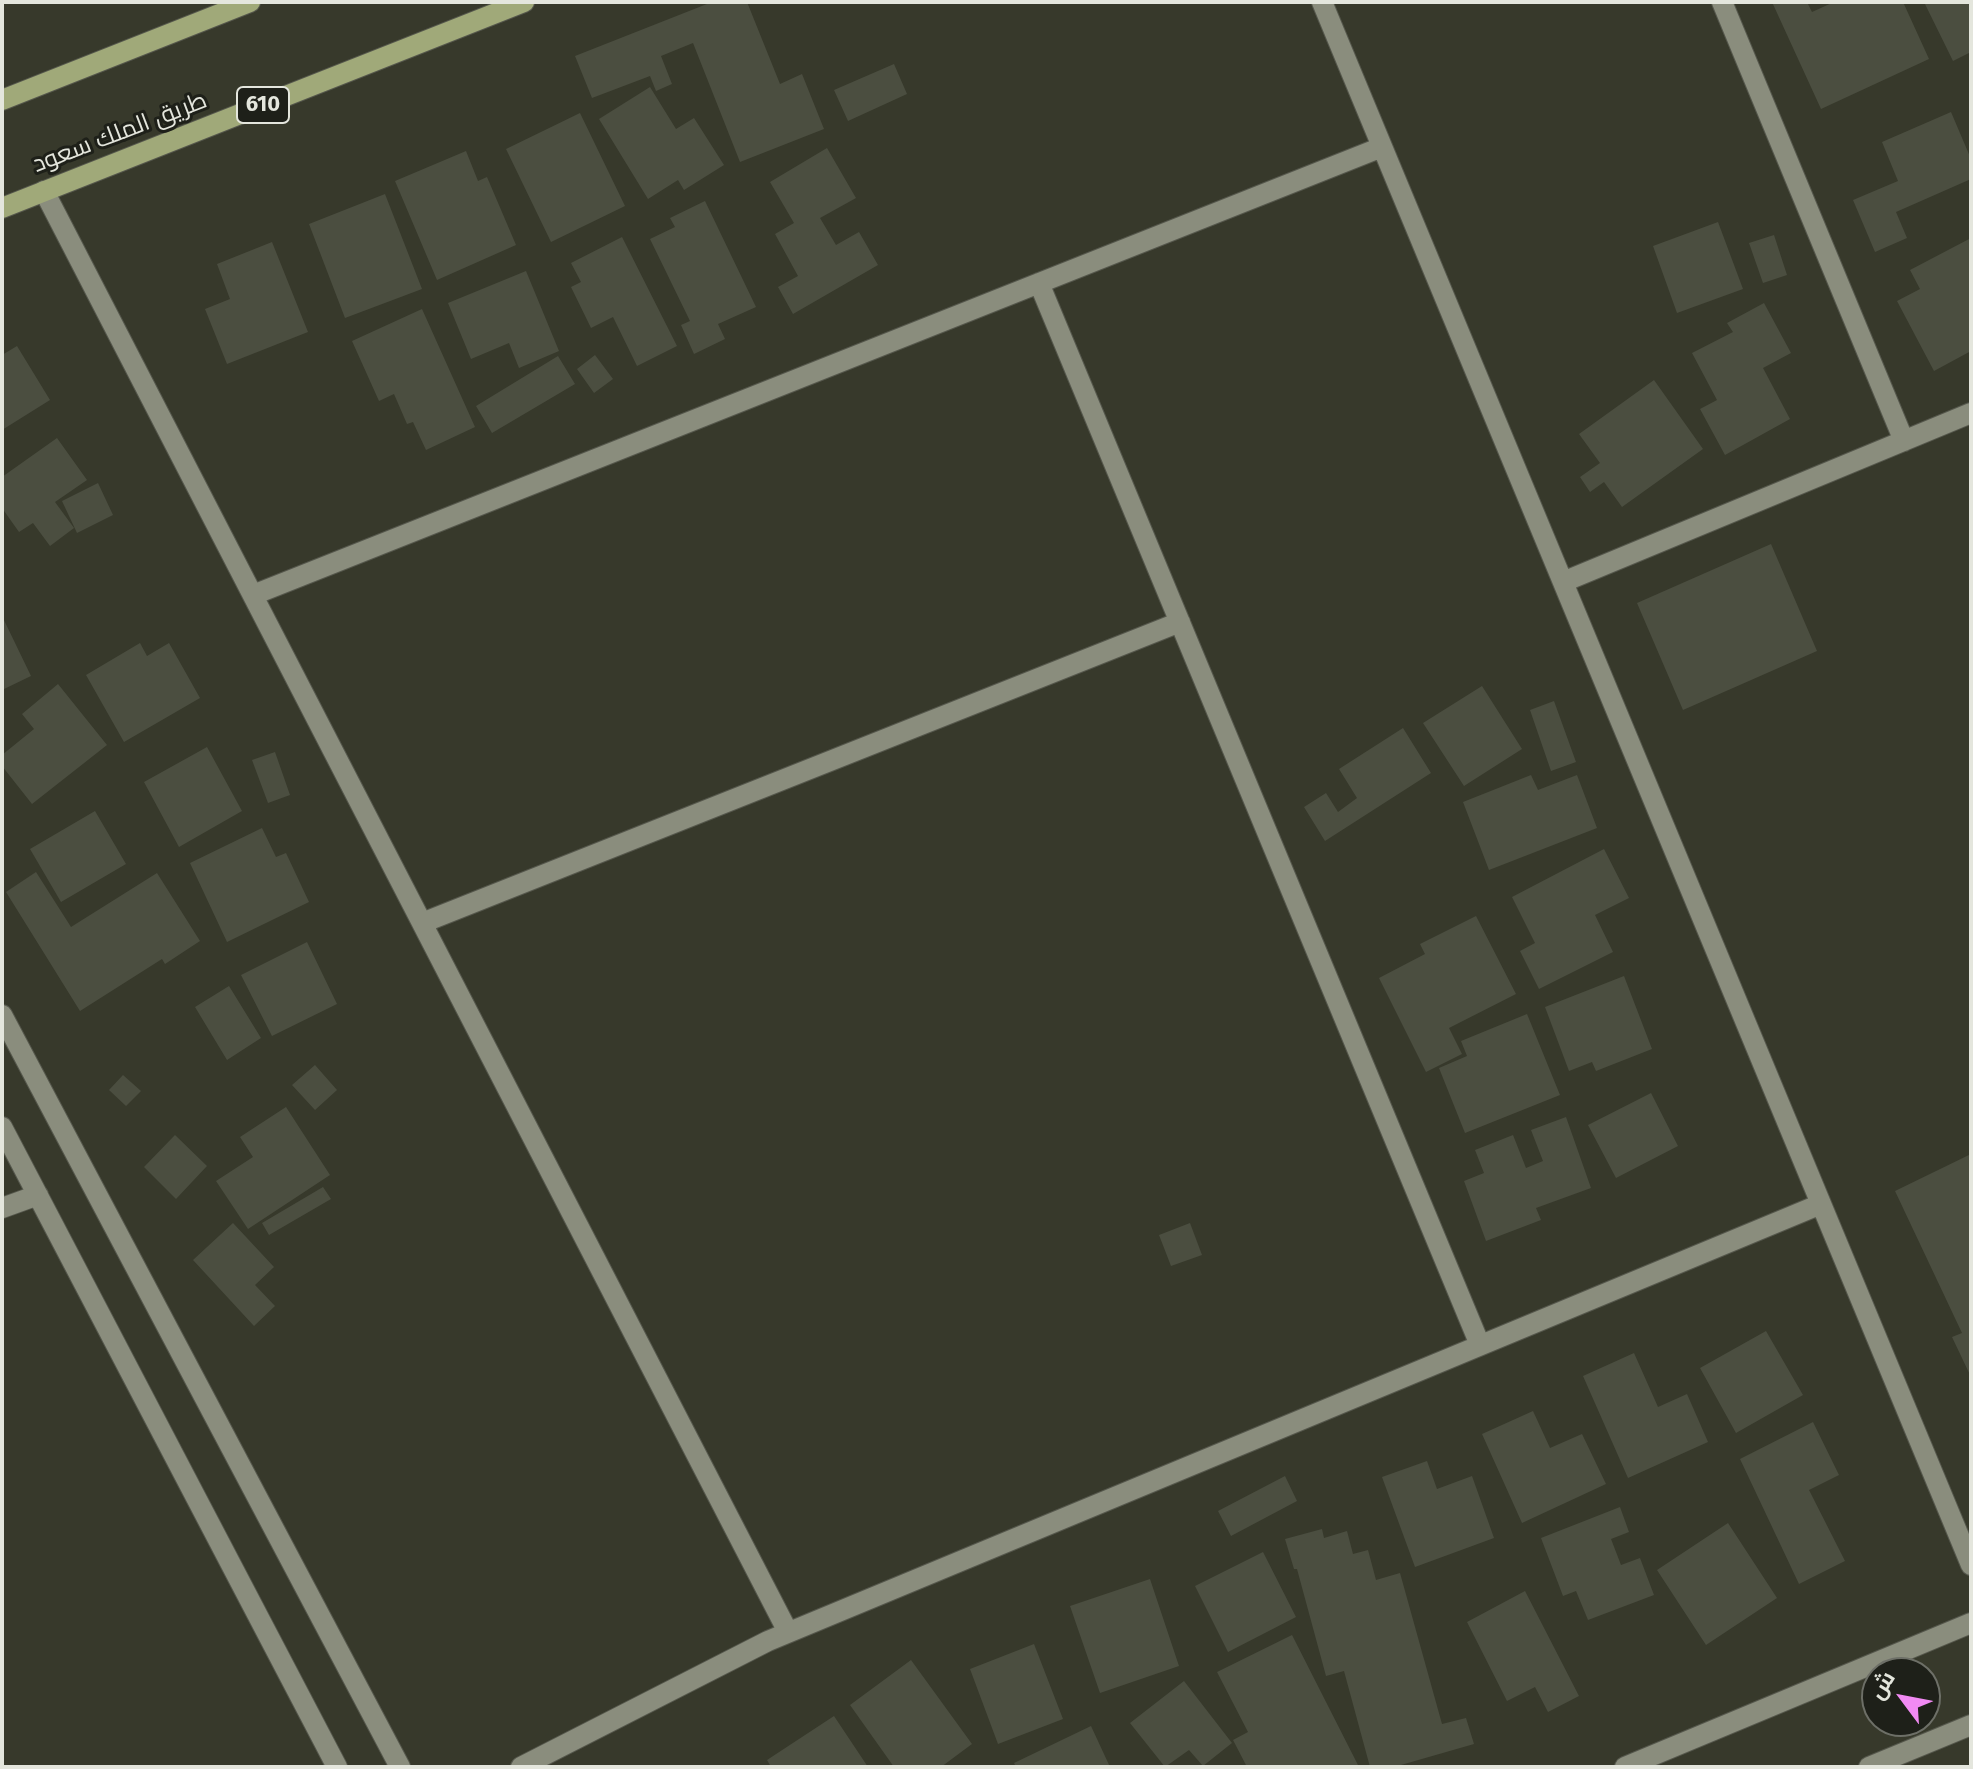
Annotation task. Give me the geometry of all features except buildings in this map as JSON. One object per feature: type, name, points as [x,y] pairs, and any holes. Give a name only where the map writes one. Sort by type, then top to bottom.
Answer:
[{"type":"main road","points":[[2,100],[250,2]]},
{"type":"main road","name":"طريق الملك سعود","points":[[2,208],[524,2]]},
{"type":"street","points":[[1322,2],[1971,1565]]},
{"type":"street","points":[[1722,2],[1904,441]]},
{"type":"street","points":[[253,595],[1382,147]]},
{"type":"street","points":[[44,191],[788,1632]]},
{"type":"street","points":[[1039,283],[1480,1345]]},
{"type":"street","points":[[1563,582],[1971,413]]},
{"type":"street","points":[[422,923],[1180,622]]},
{"type":"street","points":[[2,1015],[400,1767]]},
{"type":"street","points":[[2,1127],[337,1767]]},
{"type":"street","points":[[2,1208],[38,1195]]},
{"type":"street","points":[[521,1767],[788,1632],[1821,1204]]},
{"type":"street","points":[[1625,1767],[1971,1623]]},
{"type":"street","points":[[1869,1767],[1971,1725]]}]
